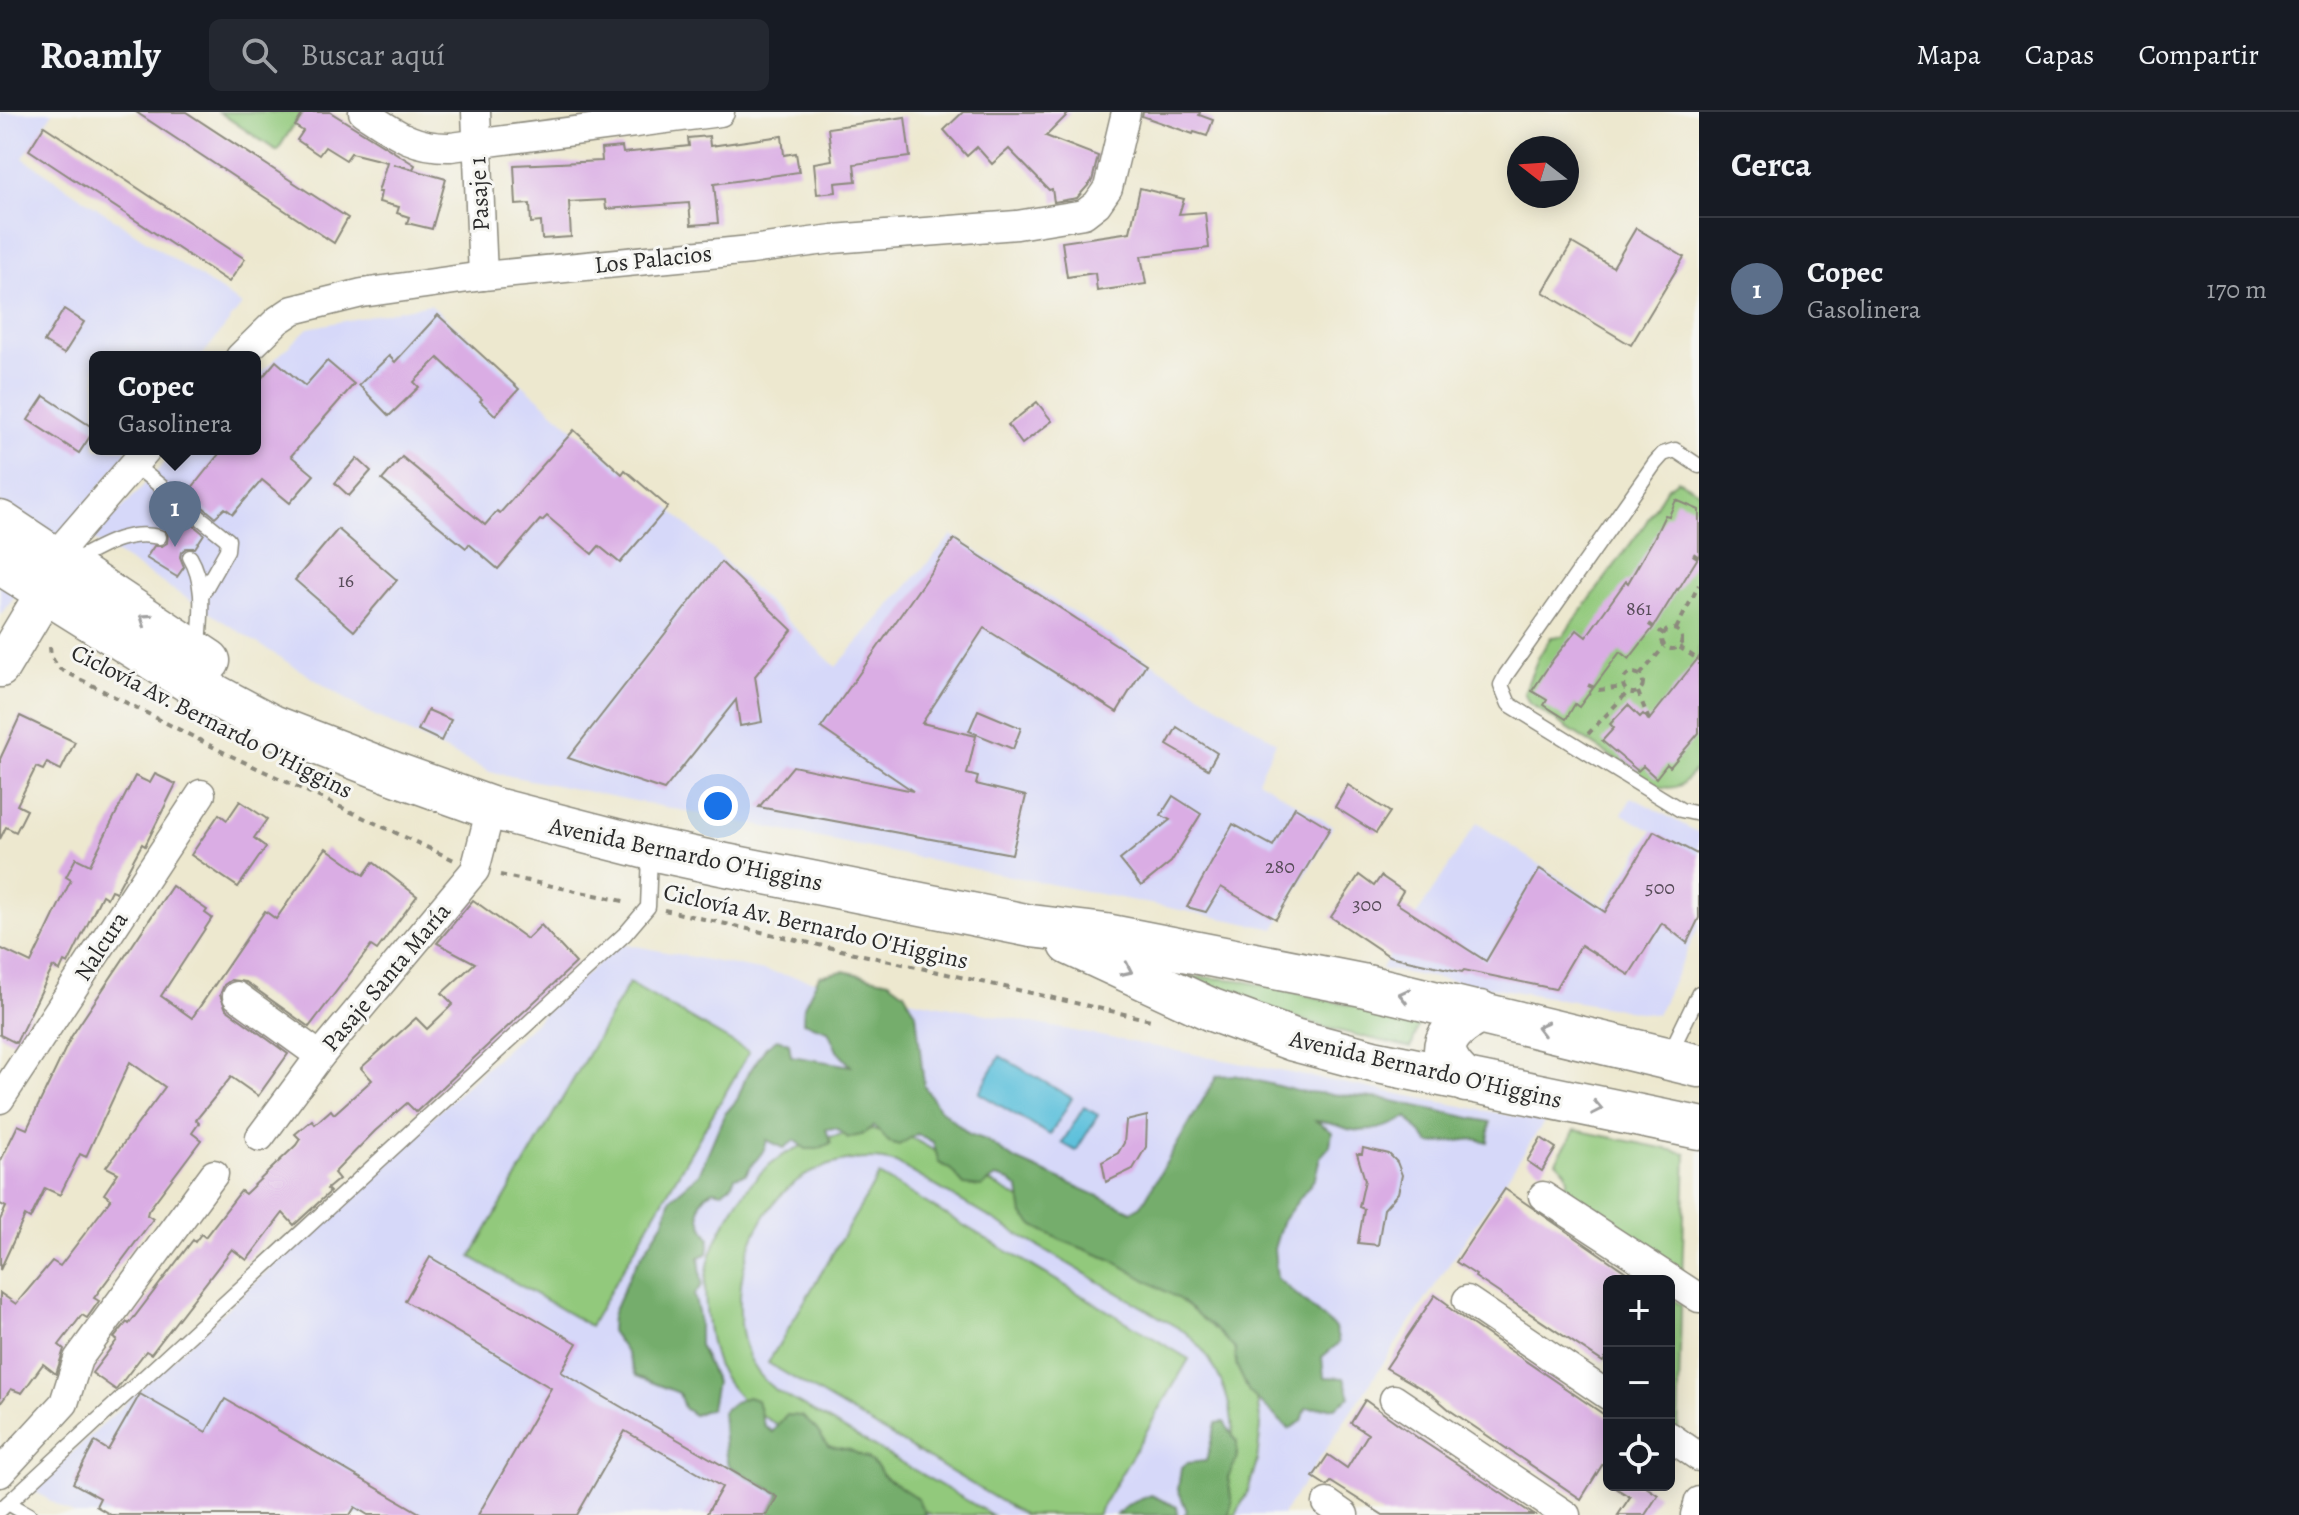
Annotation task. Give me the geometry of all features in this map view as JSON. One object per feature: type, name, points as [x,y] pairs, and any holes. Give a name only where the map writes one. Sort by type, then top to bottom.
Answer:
[{"type":"main road","name":"Avenida Bernardo O'Higgins","points":[[0,522],[49,584],[190,682],[272,726],[491,808],[651,849],[1031,926],[1106,935],[1362,985],[1683,1062]]},
{"type":"main road","name":"Avenida Bernardo O'Higgins","points":[[0,563],[199,654],[298,712],[350,755]]},
{"type":"main road","points":[[0,668],[49,584]]},
{"type":"main road","name":"Avenida Bernardo O'Higgins","points":[[1031,926],[1212,1010],[1333,1052],[1699,1128]]},
{"type":"main road","points":[[1466,1081],[1448,1061],[1446,1042],[1450,1032],[1460,1023],[1480,1012]]},
{"type":"street","points":[[363,112],[410,142],[428,148],[720,112]]},
{"type":"street","name":"Pasaje 1","points":[[476,112],[483,276]]},
{"type":"street","name":"Los Palacios","points":[[246,351],[293,310],[362,293],[483,276],[833,239],[1017,225],[1084,214],[1097,204],[1108,188],[1126,112]]},
{"type":"street","points":[[49,584],[140,456]]},
{"type":"street","name":"Nalcura","points":[[5,1081],[201,794]]},
{"type":"street","name":"Pasaje Santa María","points":[[260,1137],[320,1056],[475,870],[491,808]]},
{"type":"street","points":[[237,996],[320,1056]]},
{"type":"street","points":[[0,1473],[64,1403],[78,1359],[214,1174]]},
{"type":"street","points":[[1543,1196],[1699,1298]]},
{"type":"street","points":[[1467,1300],[1603,1392]]},
{"type":"street","points":[[1394,1399],[1566,1515]]},
{"type":"street","points":[[1675,1440],[1699,1457]]},
{"type":"street","points":[[1695,1515],[1699,1501]]},
{"type":"lane","points":[[1699,466],[1675,450],[1663,454],[1501,685],[1509,704],[1681,810],[1699,814]]},
{"type":"lane","points":[[140,456],[228,540],[227,550],[202,594]]},
{"type":"lane","points":[[49,584],[115,540],[139,535],[159,537]]},
{"type":"lane","points":[[190,557],[198,571],[202,594],[199,654]]},
{"type":"lane","points":[[29,1515],[4,1506],[625,934],[648,907],[651,849]]},
{"type":"lane","points":[[1683,1062],[1699,993]]},
{"type":"path","points":[[1693,554],[1699,558]]},
{"type":"path","name":"Ciclovía Av. Bernardo O'Higgins","points":[[49,584],[51,657],[60,669],[227,754],[475,870],[1155,1021]]},
{"type":"path","points":[[1676,630],[1699,585]]},
{"type":"path","points":[[1649,624],[1664,634]]},
{"type":"path","points":[[1664,634],[1676,630],[1682,637],[1679,647]]},
{"type":"path","points":[[1640,675],[1664,646],[1664,634]]},
{"type":"path","points":[[1664,646],[1670,649],[1679,647],[1699,660]]},
{"type":"path","points":[[1626,689],[1623,680],[1627,675],[1640,675]]},
{"type":"path","points":[[1638,692],[1643,685],[1640,675]]},
{"type":"path","points":[[1588,685],[1599,690],[1638,692]]},
{"type":"path","points":[[1583,738],[1626,689]]},
{"type":"path","points":[[1638,692],[1649,720]]},
{"type":"shaded area","points":[[0,112],[53,112],[23,158],[242,305],[206,351],[89,351],[89,455],[124,455],[0,615]]},
{"type":"shaded area","points":[[430,304],[668,507],[836,667],[952,535],[1276,742],[1258,780],[1333,826],[1275,929],[490,772],[363,710],[93,539],[172,455],[261,455],[261,372],[308,328]]},
{"type":"shaded area","points":[[1632,797],[1699,833],[1699,926],[1657,1015],[1381,969],[1477,823],[1604,907],[1652,831],[1622,814]]},
{"type":"shaded area","points":[[620,943],[1544,1122],[1282,1515],[75,1515],[32,1490]]},
{"type":"green space","points":[[219,112],[302,112],[277,151]]},
{"type":"green space","points":[[1678,480],[1699,492],[1699,765],[1681,784],[1665,788],[1657,786],[1529,703],[1524,693],[1538,658],[1551,637],[1563,636],[1645,524],[1667,488]]},
{"type":"green space","points":[[843,971],[889,981],[904,992],[916,1013],[924,1086],[939,1108],[969,1134],[986,1140],[1014,1159],[1132,1211],[1141,1206],[1217,1076],[1235,1075],[1297,1091],[1384,1099],[1490,1122],[1488,1142],[1475,1139],[1430,1144],[1407,1117],[1386,1127],[1363,1131],[1316,1121],[1332,1132],[1330,1146],[1320,1157],[1315,1178],[1282,1222],[1274,1249],[1277,1278],[1335,1328],[1339,1343],[1322,1357],[1324,1377],[1344,1378],[1350,1397],[1335,1407],[1306,1408],[1302,1421],[1289,1429],[1249,1392],[1236,1365],[1235,1349],[1218,1332],[1180,1300],[1112,1260],[1034,1226],[1023,1215],[1019,1189],[1010,1181],[996,1177],[981,1187],[964,1185],[950,1169],[939,1163],[933,1142],[917,1134],[899,1145],[889,1142],[874,1126],[861,1135],[848,1138],[836,1128],[826,1129],[831,1143],[818,1149],[806,1149],[795,1140],[784,1148],[767,1140],[746,1174],[735,1177],[722,1192],[713,1190],[700,1206],[700,1219],[710,1238],[708,1253],[699,1257],[702,1285],[694,1295],[699,1316],[699,1345],[716,1382],[711,1408],[694,1415],[684,1408],[679,1393],[636,1376],[627,1354],[611,1331],[612,1315],[631,1272],[664,1221],[671,1198],[699,1174],[724,1115],[737,1100],[746,1077],[766,1047],[777,1039],[789,1043],[791,1056],[851,1066],[837,1051],[828,1030],[803,1022],[804,1006],[819,976]]},
{"type":"green space","points":[[1186,976],[1239,980],[1420,1021],[1411,1048],[1327,1028],[1271,1010]]},
{"type":"green space","points":[[629,983],[749,1052],[590,1326],[471,1257]]},
{"type":"green space","points":[[870,1129],[910,1137],[1197,1299],[1237,1343],[1257,1398],[1261,1426],[1257,1461],[1248,1491],[1236,1515],[1199,1515],[1228,1460],[1232,1425],[1230,1408],[1217,1373],[1197,1344],[1185,1332],[889,1161],[855,1160],[817,1170],[796,1182],[778,1199],[752,1240],[745,1264],[740,1313],[745,1345],[758,1373],[774,1389],[992,1515],[932,1515],[752,1410],[739,1397],[717,1363],[706,1308],[707,1271],[723,1227],[752,1183],[773,1162],[807,1144]]},
{"type":"green space","points":[[1575,1130],[1686,1153],[1682,1279],[1559,1194],[1568,1180],[1566,1171],[1556,1161]]},
{"type":"green space","points":[[879,1175],[1189,1359],[1097,1515],[1024,1515],[768,1363]]},
{"type":"green space","points":[[1675,1301],[1681,1305],[1678,1432],[1675,1430]]},
{"type":"green space","points":[[747,1397],[757,1400],[764,1425],[772,1432],[786,1415],[802,1416],[828,1446],[850,1450],[867,1458],[883,1476],[917,1498],[926,1515],[767,1515],[779,1494],[728,1465],[725,1452],[722,1412],[734,1402]]},
{"type":"green space","points":[[1224,1422],[1237,1442],[1237,1459],[1228,1477],[1232,1504],[1228,1515],[1184,1515],[1187,1511],[1178,1489],[1181,1468],[1187,1463],[1206,1461],[1216,1423]]},
{"type":"green space","points":[[1151,1495],[1177,1507],[1178,1515],[1116,1515],[1127,1505]]},
{"type":"water","points":[[1000,1056],[1072,1098],[1050,1135],[979,1093]]},
{"type":"water","points":[[1084,1107],[1098,1115],[1076,1151],[1062,1143]]},
{"type":"building","points":[[136,112],[186,112],[348,218],[334,243]]},
{"type":"building","points":[[304,112],[330,112],[415,165],[413,169],[393,164],[446,179],[432,229],[407,223],[409,217],[397,213],[399,207],[379,202],[381,192],[378,192],[387,162],[351,153],[346,160],[325,147],[319,155],[297,140],[303,131],[295,126]]},
{"type":"building","points":[[963,112],[1070,112],[1046,136],[1098,156],[1092,181],[1077,198],[1054,202],[1052,189],[1049,190],[1009,149],[992,164],[977,147],[967,156],[944,130]]},
{"type":"building","points":[[1143,112],[1200,112],[1199,115],[1213,120],[1207,136],[1142,116]]},
{"type":"building","points":[[905,117],[910,157],[854,164],[856,181],[835,183],[836,192],[817,194],[814,163],[832,160],[828,128]]},
{"type":"building","points":[[44,126],[245,259],[229,282],[29,150]]},
{"type":"building","points":[[709,136],[710,146],[782,136],[784,155],[796,153],[799,172],[714,184],[718,223],[691,225],[689,203],[606,209],[605,200],[569,202],[571,237],[542,239],[541,222],[531,223],[530,204],[516,205],[514,165],[602,161],[601,149],[622,147],[623,153],[689,146],[688,138]]},
{"type":"building","points":[[1140,188],[1184,199],[1179,214],[1205,212],[1209,248],[1141,256],[1146,284],[1097,291],[1095,273],[1067,277],[1062,242],[1130,232]]},
{"type":"building","points":[[1636,228],[1684,257],[1631,345],[1543,292],[1572,243],[1613,267]]},
{"type":"building","points":[[64,309],[84,322],[64,354],[44,342]]},
{"type":"building","points":[[438,315],[519,389],[495,415],[438,358],[414,382],[419,387],[389,416],[359,385],[389,356],[395,362]]},
{"type":"building","points":[[276,361],[305,386],[327,361],[354,384],[291,456],[314,475],[290,503],[262,480],[233,514],[225,508],[215,517],[187,494],[218,455],[261,455],[261,379]]},
{"type":"building","points":[[44,396],[89,425],[89,438],[79,453],[28,420]]},
{"type":"building","points":[[1037,402],[1052,421],[1022,444],[1008,425]]},
{"type":"building","points":[[574,430],[622,474],[625,470],[668,507],[620,563],[599,546],[592,554],[547,516],[540,520],[498,569],[469,544],[466,548],[382,480],[402,457],[485,525],[497,511],[500,513]]},
{"type":"building","points":[[357,458],[371,471],[349,496],[335,483]]},
{"type":"building","points":[[1676,500],[1699,510],[1699,556],[1653,628],[1629,659],[1620,652],[1579,707],[1575,704],[1566,719],[1544,705],[1547,700],[1532,691],[1577,630],[1586,637],[1626,581],[1628,583]]},
{"type":"building","points":[[176,511],[204,534],[195,548],[186,548],[181,552],[184,567],[177,577],[146,558],[154,546],[167,543],[165,529]]},
{"type":"building","points":[[338,529],[397,580],[354,631],[295,580]]},
{"type":"building","points":[[954,539],[1146,664],[1117,712],[984,628],[922,723],[976,736],[967,774],[978,777],[976,784],[1026,796],[1012,854],[759,807],[793,766],[913,791],[821,728]]},
{"type":"building","points":[[721,562],[792,630],[755,676],[762,722],[740,726],[736,700],[664,790],[568,758]]},
{"type":"building","points":[[1699,657],[1699,733],[1670,767],[1667,764],[1656,778],[1643,766],[1638,771],[1602,741],[1614,728],[1610,724],[1628,705],[1640,717],[1643,714],[1649,720]]},
{"type":"building","points":[[428,710],[451,720],[441,741],[418,730]]},
{"type":"building","points":[[978,710],[1021,728],[1013,749],[969,731]]},
{"type":"building","points":[[20,716],[75,742],[61,770],[47,763],[43,770],[36,767],[17,805],[27,810],[16,832],[6,827],[0,839],[0,759]]},
{"type":"building","points":[[1177,727],[1217,753],[1208,769],[1167,745]]},
{"type":"building","points":[[155,774],[176,784],[145,846],[142,844],[116,892],[111,890],[107,898],[102,895],[68,964],[64,962],[60,971],[53,967],[16,1043],[0,1035],[0,948],[31,963],[71,880],[66,877],[76,858],[90,865],[135,776],[150,783]]},
{"type":"building","points":[[1348,785],[1390,812],[1376,833],[1335,807]]},
{"type":"building","points":[[1173,796],[1201,814],[1171,862],[1141,886],[1120,860],[1170,820],[1161,815]]},
{"type":"building","points":[[240,801],[267,819],[254,838],[266,847],[238,887],[191,855],[219,814],[227,820]]},
{"type":"building","points":[[1295,807],[1330,828],[1276,919],[1221,887],[1206,912],[1187,907],[1233,824],[1273,846]]},
{"type":"building","points":[[1654,831],[1699,855],[1699,918],[1687,943],[1662,923],[1629,975],[1581,945],[1555,989],[1462,972],[1389,956],[1331,917],[1359,875],[1374,886],[1381,876],[1403,891],[1396,903],[1486,961],[1540,869],[1605,912]]},
{"type":"building","points":[[326,848],[364,875],[373,862],[417,896],[377,950],[371,946],[309,1027],[246,982],[231,980],[224,985],[220,995],[226,1009],[288,1054],[258,1096],[231,1077],[196,1120],[199,1123],[192,1133],[201,1140],[148,1211],[147,1215],[153,1219],[94,1298],[99,1301],[87,1318],[82,1315],[59,1345],[64,1349],[56,1374],[43,1364],[22,1393],[11,1389],[0,1404],[0,1293],[16,1304],[52,1261],[60,1266],[111,1199],[104,1194],[118,1173],[106,1167],[165,1087],[130,1062],[86,1157],[80,1154],[60,1195],[45,1188],[30,1219],[25,1216],[0,1270],[0,1220],[6,1207],[0,1204],[0,1162],[18,1125],[27,1129],[71,1037],[172,886],[207,910],[205,913],[212,918],[161,996],[192,1018],[265,911],[276,919]]},
{"type":"building","points":[[473,900],[527,939],[541,925],[576,963],[416,1112],[407,1103],[375,1131],[334,1173],[339,1179],[327,1189],[330,1192],[294,1225],[283,1213],[247,1260],[232,1249],[151,1354],[146,1351],[116,1390],[92,1373],[117,1340],[114,1338],[127,1322],[129,1324],[193,1240],[195,1242],[201,1234],[205,1237],[241,1191],[245,1194],[296,1145],[300,1139],[295,1134],[312,1120],[315,1124],[331,1110],[334,1114],[372,1080],[361,1068],[416,1018],[427,1029],[453,1004],[442,993],[475,963],[437,943]]},
{"type":"building","points":[[1147,1116],[1146,1147],[1133,1169],[1106,1182],[1102,1162],[1118,1153],[1124,1143],[1126,1121]]},
{"type":"building","points":[[1541,1138],[1556,1148],[1542,1171],[1527,1161]]},
{"type":"building","points":[[1363,1148],[1389,1154],[1397,1162],[1402,1175],[1398,1193],[1384,1209],[1378,1245],[1358,1243],[1364,1209],[1359,1207],[1365,1180],[1357,1154],[1362,1154]]},
{"type":"building","points":[[1505,1189],[1630,1275],[1603,1275],[1603,1362],[1475,1277],[1456,1262]]},
{"type":"building","points":[[430,1257],[577,1343],[561,1372],[777,1497],[767,1515],[706,1515],[722,1487],[625,1431],[577,1515],[478,1515],[551,1388],[405,1301]]},
{"type":"building","points":[[1435,1295],[1457,1314],[1603,1414],[1603,1464],[1581,1499],[1451,1411],[1431,1394],[1386,1368]]},
{"type":"building","points":[[140,1394],[206,1432],[225,1399],[423,1515],[368,1515],[355,1507],[350,1515],[111,1515],[96,1506],[100,1498],[73,1483],[95,1442],[108,1450]]},
{"type":"building","points":[[1365,1400],[1534,1515],[1383,1515],[1331,1482],[1327,1486],[1313,1477],[1328,1455],[1347,1468],[1368,1434],[1351,1423]]},
{"type":"building","points":[[1620,1491],[1652,1491],[1658,1495],[1645,1515],[1618,1515],[1630,1497]]},
{"type":"place","name":"Copec","points":[[175,547]]}]
